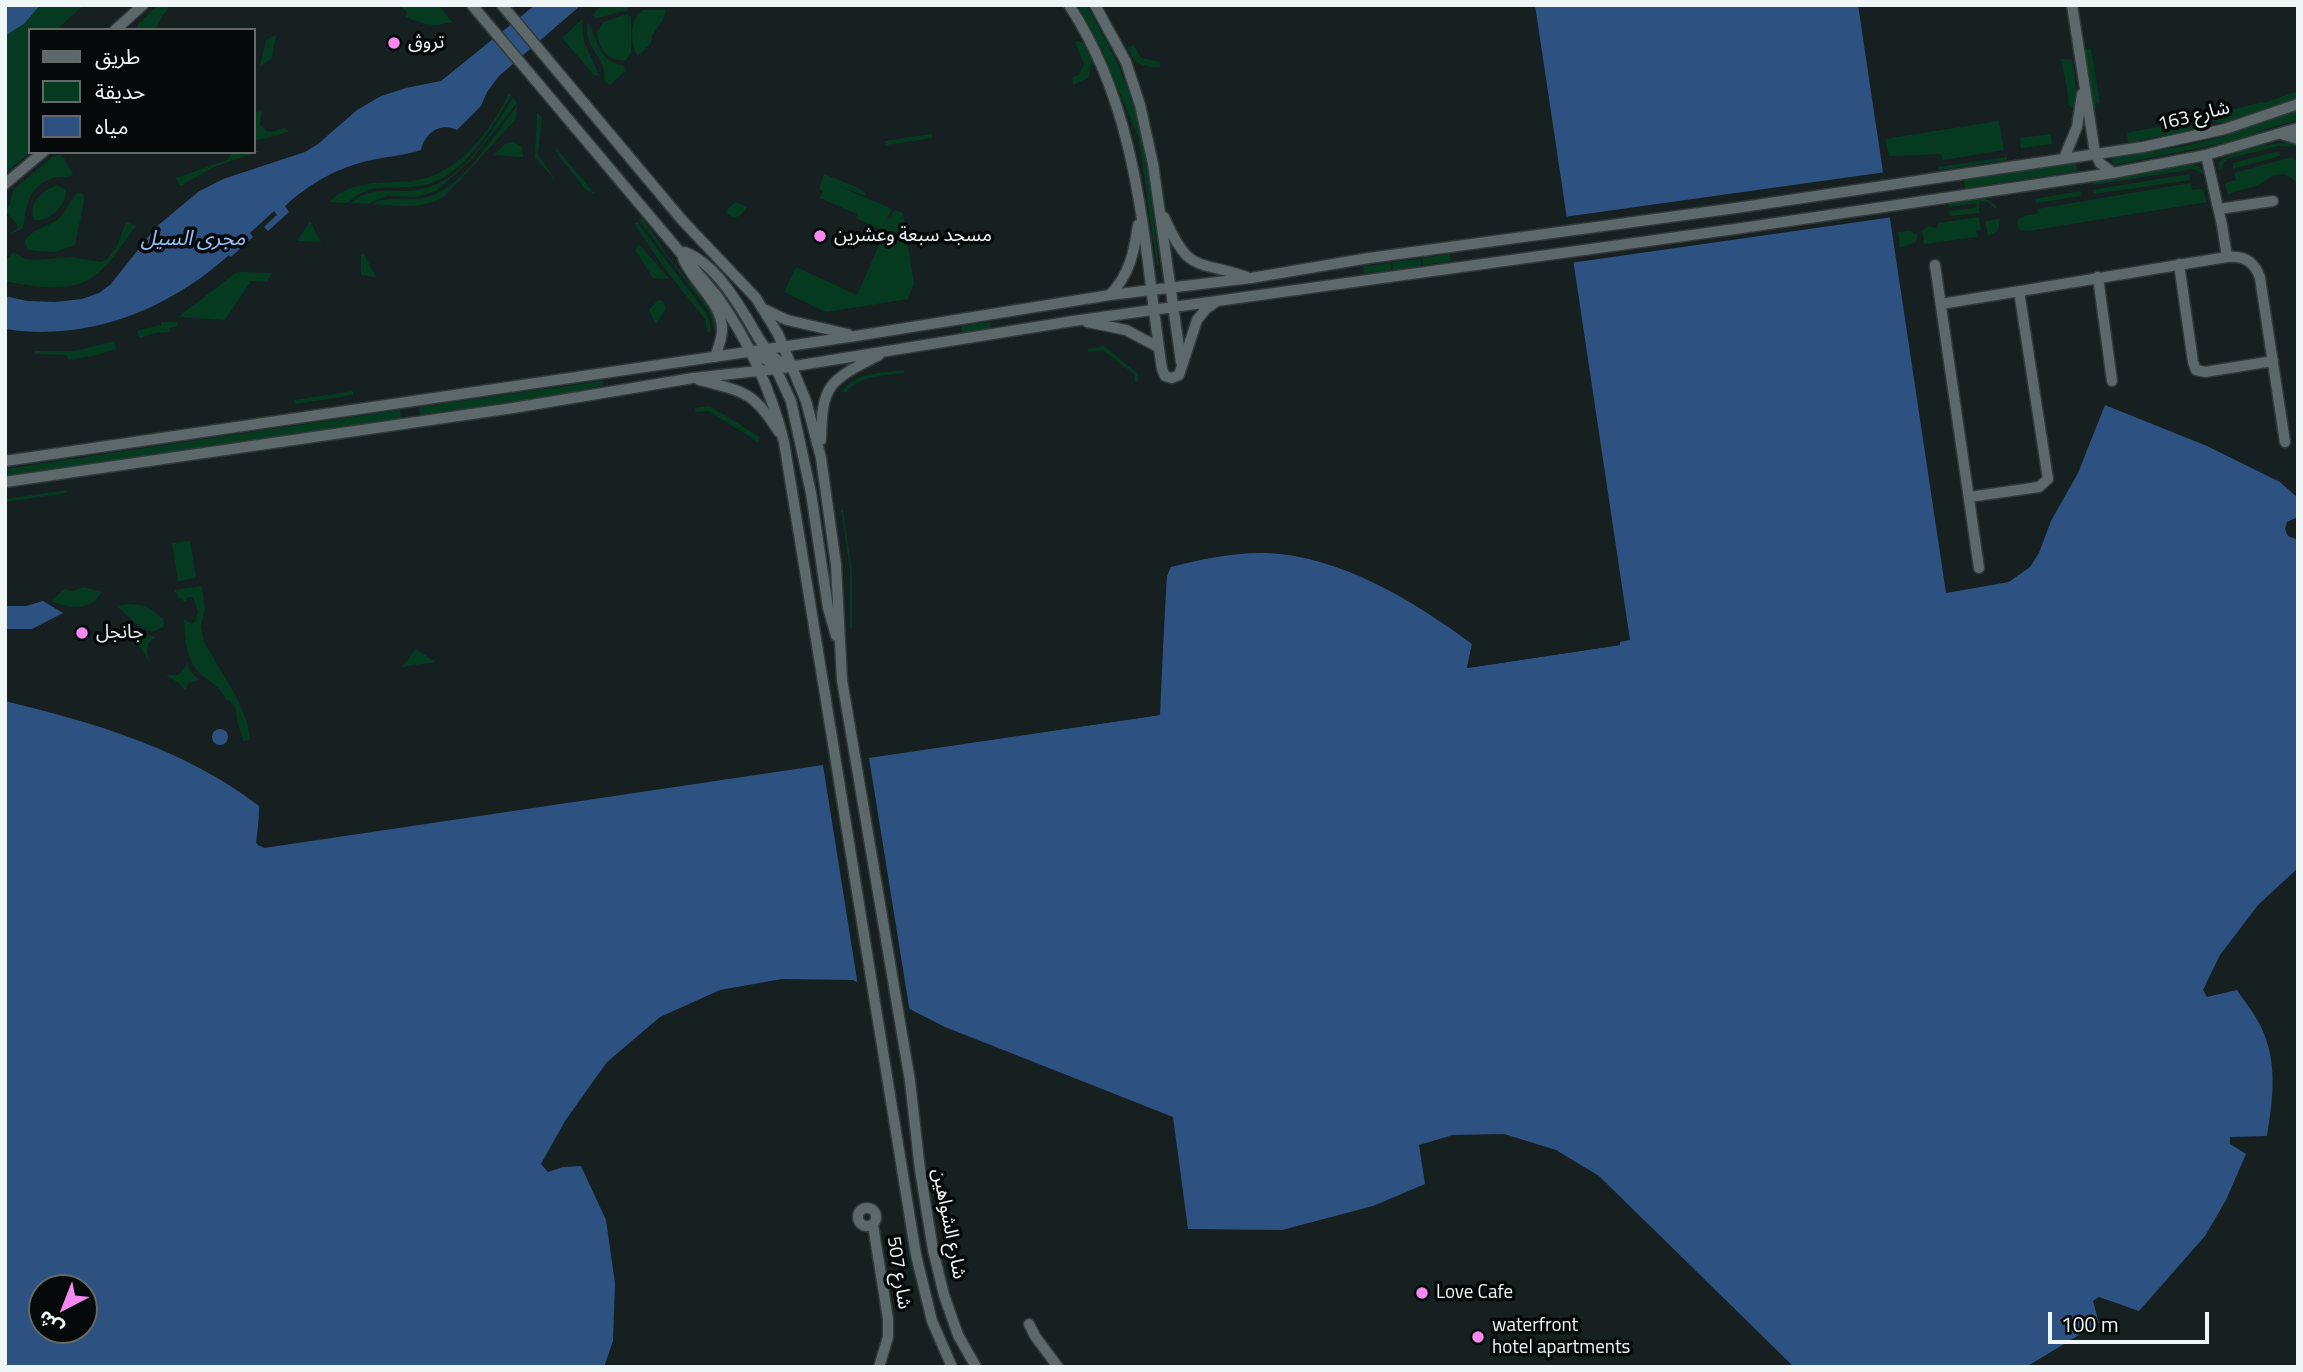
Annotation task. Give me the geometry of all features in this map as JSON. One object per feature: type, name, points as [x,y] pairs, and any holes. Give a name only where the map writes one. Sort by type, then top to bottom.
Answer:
[{"type":"street","points":[[117,28],[144,5]]},
{"type":"street","points":[[472,5],[681,250],[695,257],[721,281],[766,349],[780,362],[792,367]]},
{"type":"street","points":[[1069,5],[1098,55],[1131,155],[1158,347],[1165,376],[1175,378],[1181,372],[1181,365],[1149,145],[1136,91],[1121,52],[1095,5]]},
{"type":"street","points":[[2071,5],[2095,153],[2100,163],[2113,173]]},
{"type":"street","points":[[504,8],[682,220],[748,288],[763,308],[792,367],[812,420],[821,458],[836,565],[840,646]]},
{"type":"street","points":[[2064,158],[2077,127],[2083,80]]},
{"type":"street","name":"شارع 163","points":[[5,461],[750,352],[1110,295],[1251,278],[1369,258],[2143,147],[2206,134],[2298,104]]},
{"type":"street","name":"شارع 163","points":[[5,482],[513,408],[693,378],[792,367],[1073,321],[2113,173],[2206,155],[2298,128]]},
{"type":"street","points":[[2280,134],[2298,139]]},
{"type":"street","points":[[5,184],[41,154]]},
{"type":"street","points":[[2206,155],[2227,257]]},
{"type":"street","points":[[2219,209],[2273,201]]},
{"type":"street","points":[[1158,204],[1175,243],[1190,260],[1208,268],[1251,278]]},
{"type":"street","points":[[1110,295],[1123,280],[1132,261],[1140,210]]},
{"type":"street","points":[[681,250],[686,267],[721,320],[722,336],[715,357]]},
{"type":"street","name":"شارع الشواهين","points":[[681,250],[727,310],[750,352],[774,406],[784,442],[924,1291],[932,1321],[953,1367]]},
{"type":"street","points":[[1941,304],[2239,256],[2248,260],[2259,273],[2285,442]]},
{"type":"street","points":[[2179,264],[2196,370],[2205,372],[2273,361]]},
{"type":"street","points":[[1936,265],[1979,568]]},
{"type":"street","points":[[2098,277],[2112,381]]},
{"type":"street","points":[[1969,497],[2039,487],[2048,479],[2019,291]]},
{"type":"street","points":[[1181,365],[1198,320],[1206,309],[1216,302]]},
{"type":"street","points":[[763,308],[787,320],[856,336]]},
{"type":"street","points":[[1073,321],[1116,327],[1158,347]]},
{"type":"street","points":[[821,458],[821,411],[830,386],[843,374],[887,351]]},
{"type":"street","points":[[750,352],[767,360],[776,369],[791,401],[811,493],[828,608],[840,646]]},
{"type":"street","points":[[693,378],[749,395],[763,407],[784,442]]},
{"type":"street","name":"شارع الشواهين","points":[[840,646],[842,680],[910,1081],[933,1250],[944,1295],[958,1335],[976,1367]]},
{"type":"street","name":"شارع 507","points":[[873,1225],[888,1319],[888,1337],[879,1367]]},
{"type":"street","points":[[1029,1324],[1058,1367]]},
{"type":"green space","points":[[5,5],[84,5],[58,28],[28,28],[28,154],[5,174]]},
{"type":"green space","points":[[158,5],[169,5],[156,28],[136,28]]},
{"type":"green space","points":[[398,5],[439,5],[452,22],[434,25],[417,21],[405,16],[407,12]]},
{"type":"green space","points":[[601,5],[631,5],[627,10],[595,19],[593,15]]},
{"type":"green space","points":[[1078,5],[1086,5],[1094,18],[1115,58],[1132,100],[1145,151],[1159,265],[1139,139],[1102,50]]},
{"type":"green space","points":[[643,10],[666,10],[663,20],[652,35],[651,43],[638,56],[633,45],[632,32],[635,19]]},
{"type":"green space","points":[[626,14],[631,17],[631,52],[626,60],[614,59],[605,53],[599,43],[597,31],[604,22]]},
{"type":"green space","points":[[582,19],[584,42],[599,75],[594,75],[562,38]]},
{"type":"green space","points":[[588,22],[603,55],[608,60],[623,65],[625,71],[610,85],[604,81],[602,65],[591,46],[587,32]]},
{"type":"green space","points":[[276,35],[272,58],[260,66],[266,40]]},
{"type":"green space","points":[[1075,42],[1085,43],[1092,62],[1088,78],[1073,85],[1072,78],[1079,75],[1084,64]]},
{"type":"green space","points":[[1134,45],[1141,58],[1160,62],[1160,67],[1136,61],[1128,47]]},
{"type":"green space","points":[[2091,48],[2100,103],[2096,104],[2096,109],[2093,109],[2084,51]]},
{"type":"green space","points":[[2061,59],[2072,59],[2077,94],[2074,109],[2068,105]]},
{"type":"green space","points":[[2298,91],[2298,98],[2223,124],[2210,120],[2231,115],[2231,110],[2264,103]]},
{"type":"green space","points":[[509,93],[511,96],[474,151],[449,174],[420,186],[374,189],[365,191],[347,203],[329,202],[357,186],[411,181],[428,178],[443,171],[470,150],[482,136]]},
{"type":"green space","points":[[513,98],[517,103],[472,159],[436,191],[416,197],[387,196],[368,204],[351,203],[377,191],[423,189],[452,175],[476,152]]},
{"type":"green space","points":[[517,106],[516,119],[445,196],[419,205],[372,204],[386,200],[424,198],[444,190],[468,170]]},
{"type":"green space","points":[[2298,107],[2298,120],[2259,131],[2258,136],[2113,165],[2112,158],[2181,147],[2226,136]]},
{"type":"green space","points":[[262,111],[260,124],[266,131],[273,132],[283,128],[290,131],[256,140],[256,112]]},
{"type":"green space","points":[[537,113],[542,117],[538,154],[556,181],[535,158]]},
{"type":"green space","points":[[2199,119],[2198,126],[2192,131],[2128,142],[2127,133]]},
{"type":"green space","points":[[1999,121],[2004,150],[1943,160],[1941,154],[1889,156],[1885,139]]},
{"type":"green space","points":[[932,134],[932,138],[886,145],[885,141]]},
{"type":"green space","points":[[2051,134],[2052,144],[2021,148],[2020,138]]},
{"type":"green space","points":[[513,142],[522,147],[523,157],[494,155],[505,144]]},
{"type":"green space","points":[[2290,142],[2298,143],[2298,147],[2278,146],[2227,159],[2221,170],[2218,170],[2219,162],[2232,154]]},
{"type":"green space","points":[[556,148],[595,194],[586,190],[558,155]]},
{"type":"green space","points":[[2279,151],[2280,156],[2233,169],[2233,163]]},
{"type":"green space","points":[[232,154],[251,154],[214,167],[180,186],[176,178],[227,160]]},
{"type":"green space","points":[[59,155],[64,158],[73,175],[50,179],[37,187],[29,199],[23,228],[9,235],[19,227],[5,211],[10,204],[13,190],[52,157]]},
{"type":"green space","points":[[2007,157],[2007,160],[1939,170],[1938,167]]},
{"type":"green space","points":[[2292,157],[2298,161],[2298,184],[2285,174],[2280,174],[2259,185],[2228,195],[2225,183],[2236,180],[2234,173]]},
{"type":"green space","points":[[2076,163],[2077,171],[1965,188],[1964,180]]},
{"type":"green space","points":[[2192,164],[2200,167],[2204,174],[2191,168],[2093,185],[2093,182]]},
{"type":"green space","points":[[824,174],[866,193],[865,196],[836,185],[892,209],[887,218],[889,220],[895,210],[903,213],[914,284],[908,299],[826,312],[784,292],[796,267],[857,295],[885,232],[856,218],[857,214],[820,198],[823,191],[819,189]]},
{"type":"green space","points":[[2189,174],[2190,180],[2094,194],[2093,190]]},
{"type":"green space","points":[[2191,183],[2192,190],[2203,189],[2207,202],[2028,231],[2020,230],[2018,225],[2022,217],[2038,214],[2037,209]]},
{"type":"green space","points":[[57,185],[66,190],[60,207],[51,216],[34,220],[33,208],[38,198]]},
{"type":"green space","points":[[2080,191],[2081,196],[2036,203],[2035,199]]},
{"type":"green space","points":[[78,192],[84,195],[84,201],[75,245],[55,252],[28,250],[25,243],[27,238],[57,220]]},
{"type":"green space","points":[[1981,198],[1997,207],[1995,209],[1988,202],[1979,201],[1979,213],[1950,216],[1949,211],[1975,208],[1977,203],[1949,207],[1948,203]]},
{"type":"green space","points":[[736,202],[747,207],[740,216],[733,217],[727,214],[728,208]]},
{"type":"green space","points":[[1979,217],[1981,230],[1976,230],[1977,237],[1924,244],[1922,231],[1929,226],[1937,229],[1938,223]]},
{"type":"green space","points":[[642,218],[670,259],[711,309],[717,324],[716,334],[709,311],[639,220]]},
{"type":"green space","points":[[2000,219],[1998,231],[1988,236],[1985,221]]},
{"type":"green space","points":[[310,221],[321,242],[297,241]]},
{"type":"green space","points":[[126,222],[136,226],[108,263],[88,280],[65,287],[5,281],[5,261],[14,252],[25,259],[36,260],[72,257],[100,262],[106,260],[117,246]]},
{"type":"green space","points":[[637,222],[706,313],[710,332],[707,332],[705,319],[634,224]]},
{"type":"green space","points":[[1910,231],[1917,235],[1916,242],[1900,248],[1898,232]]},
{"type":"green space","points":[[639,244],[669,279],[653,278],[635,250]]},
{"type":"green space","points":[[364,254],[376,277],[361,275],[361,255]]},
{"type":"green space","points":[[1450,254],[1451,261],[1423,265],[1422,258]]},
{"type":"green space","points":[[1420,259],[1421,266],[1393,270],[1392,262]]},
{"type":"green space","points":[[1391,263],[1391,270],[1364,273],[1363,266]]},
{"type":"green space","points":[[237,272],[272,273],[267,282],[251,281],[225,320],[178,317]]},
{"type":"green space","points":[[658,300],[663,301],[666,309],[656,324],[649,310]]},
{"type":"green space","points":[[161,322],[178,322],[177,327],[169,328],[170,332],[140,338],[137,331],[161,325]]},
{"type":"green space","points":[[990,322],[991,329],[962,333],[961,326]]},
{"type":"green space","points":[[114,341],[116,349],[93,356],[68,360],[67,355],[35,354],[35,351],[75,351]]},
{"type":"green space","points":[[1104,346],[1137,373],[1139,381],[1135,382],[1134,374],[1103,350],[1088,352],[1088,349]]},
{"type":"green space","points":[[904,370],[904,373],[865,380],[845,393],[842,391],[862,377]]},
{"type":"green space","points":[[603,381],[604,385],[555,396],[420,415],[419,407]]},
{"type":"green space","points":[[353,391],[353,395],[295,404],[294,400]]},
{"type":"green space","points":[[710,406],[759,437],[758,442],[709,411],[696,412],[695,408]]},
{"type":"green space","points":[[400,410],[401,418],[5,476],[5,469]]},
{"type":"green space","points":[[67,490],[67,493],[5,502],[5,499]]},
{"type":"green space","points":[[841,510],[852,571],[852,628],[850,569]]},
{"type":"green space","points":[[190,541],[196,578],[178,581],[172,543]]},
{"type":"green space","points":[[202,586],[205,608],[201,627],[204,642],[237,698],[247,722],[250,739],[243,742],[234,706],[197,670],[188,650],[184,619],[191,624],[195,622],[198,611],[193,597],[188,597],[185,602],[174,590]]},
{"type":"green space","points":[[83,587],[102,592],[92,603],[79,607],[51,601],[64,589],[73,591]]},
{"type":"green space","points":[[117,606],[146,606],[163,619],[164,626],[153,632],[139,626]]},
{"type":"green space","points":[[132,626],[143,634],[156,637],[147,648],[150,662],[136,644],[122,639],[131,634]]},
{"type":"green space","points":[[416,649],[435,662],[402,667]]},
{"type":"green space","points":[[187,662],[191,672],[200,680],[189,683],[185,690],[166,675],[178,675]]},
{"type":"water","points":[[5,5],[40,5],[25,23],[5,36]]},
{"type":"water","name":"مجرى السيل","points":[[535,5],[581,5],[499,76],[481,106],[457,130],[439,128],[430,134],[421,150],[364,162],[339,170],[316,182],[285,206],[289,212],[268,231],[264,227],[277,215],[274,211],[250,233],[253,237],[231,257],[229,255],[180,292],[153,306],[125,318],[66,331],[5,329],[5,296],[27,301],[55,302],[82,299],[99,293],[111,284],[156,227],[198,192],[223,179],[305,152],[357,110],[381,96],[441,81]]},
{"type":"water","points":[[1535,5],[1858,5],[1946,593],[2009,582],[2030,567],[2039,553],[2051,521],[2078,473],[2105,405],[2207,446],[2280,482],[2298,498],[2298,517],[2287,522],[2285,529],[2288,536],[2298,540],[2298,868],[2258,905],[2220,955],[2203,990],[2207,997],[2237,990],[2261,1027],[2270,1053],[2273,1081],[2267,1136],[2230,1137],[2230,1144],[2246,1154],[2226,1200],[2205,1236],[2139,1311],[2099,1297],[2093,1301],[2099,1323],[2026,1367],[1794,1367],[1599,1176],[1556,1150],[1504,1134],[1453,1135],[1419,1145],[1425,1184],[1373,1206],[1282,1230],[1188,1229],[1173,1117],[945,1027],[853,980],[782,979],[720,990],[660,1017],[607,1062],[565,1121],[541,1164],[548,1172],[563,1167],[581,1166],[606,1220],[615,1283],[613,1341],[604,1367],[5,1367],[5,701],[138,740],[231,786],[259,806],[258,846],[1159,715],[1167,575],[1171,567],[1218,557],[1255,553],[1294,556],[1349,572],[1401,597],[1472,644],[1467,668],[1620,645],[1620,642],[1630,640]]},
{"type":"water","points":[[43,601],[63,613],[32,629],[5,629],[5,606],[26,606]]},
{"type":"water","points":[[220,729],[226,731],[226,743],[220,745],[214,743],[212,737],[214,731]]},
{"type":"pier","points":[[1886,172],[1893,217],[1570,263],[1564,217]]},
{"type":"pier","points":[[1172,563],[1166,579],[1160,715],[869,758],[910,1013],[858,986],[823,765],[264,848],[256,843],[261,803],[260,842],[268,844],[1156,712],[1162,581],[1168,565]]},
{"type":"pier","points":[[1473,640],[1475,644],[1471,664],[1616,642],[1620,642],[1620,645],[1467,668]]},
{"type":"place","name":"تروڨ","points":[[394,43]]},
{"type":"place","name":"مسجد سبعة وعشرين","points":[[820,236]]},
{"type":"place","name":"جانجل","points":[[82,633]]},
{"type":"place","name":"Love Cafe","points":[[1422,1293]]},
{"type":"place","name":"waterfront hotel apartments","points":[[1478,1337]]}]
